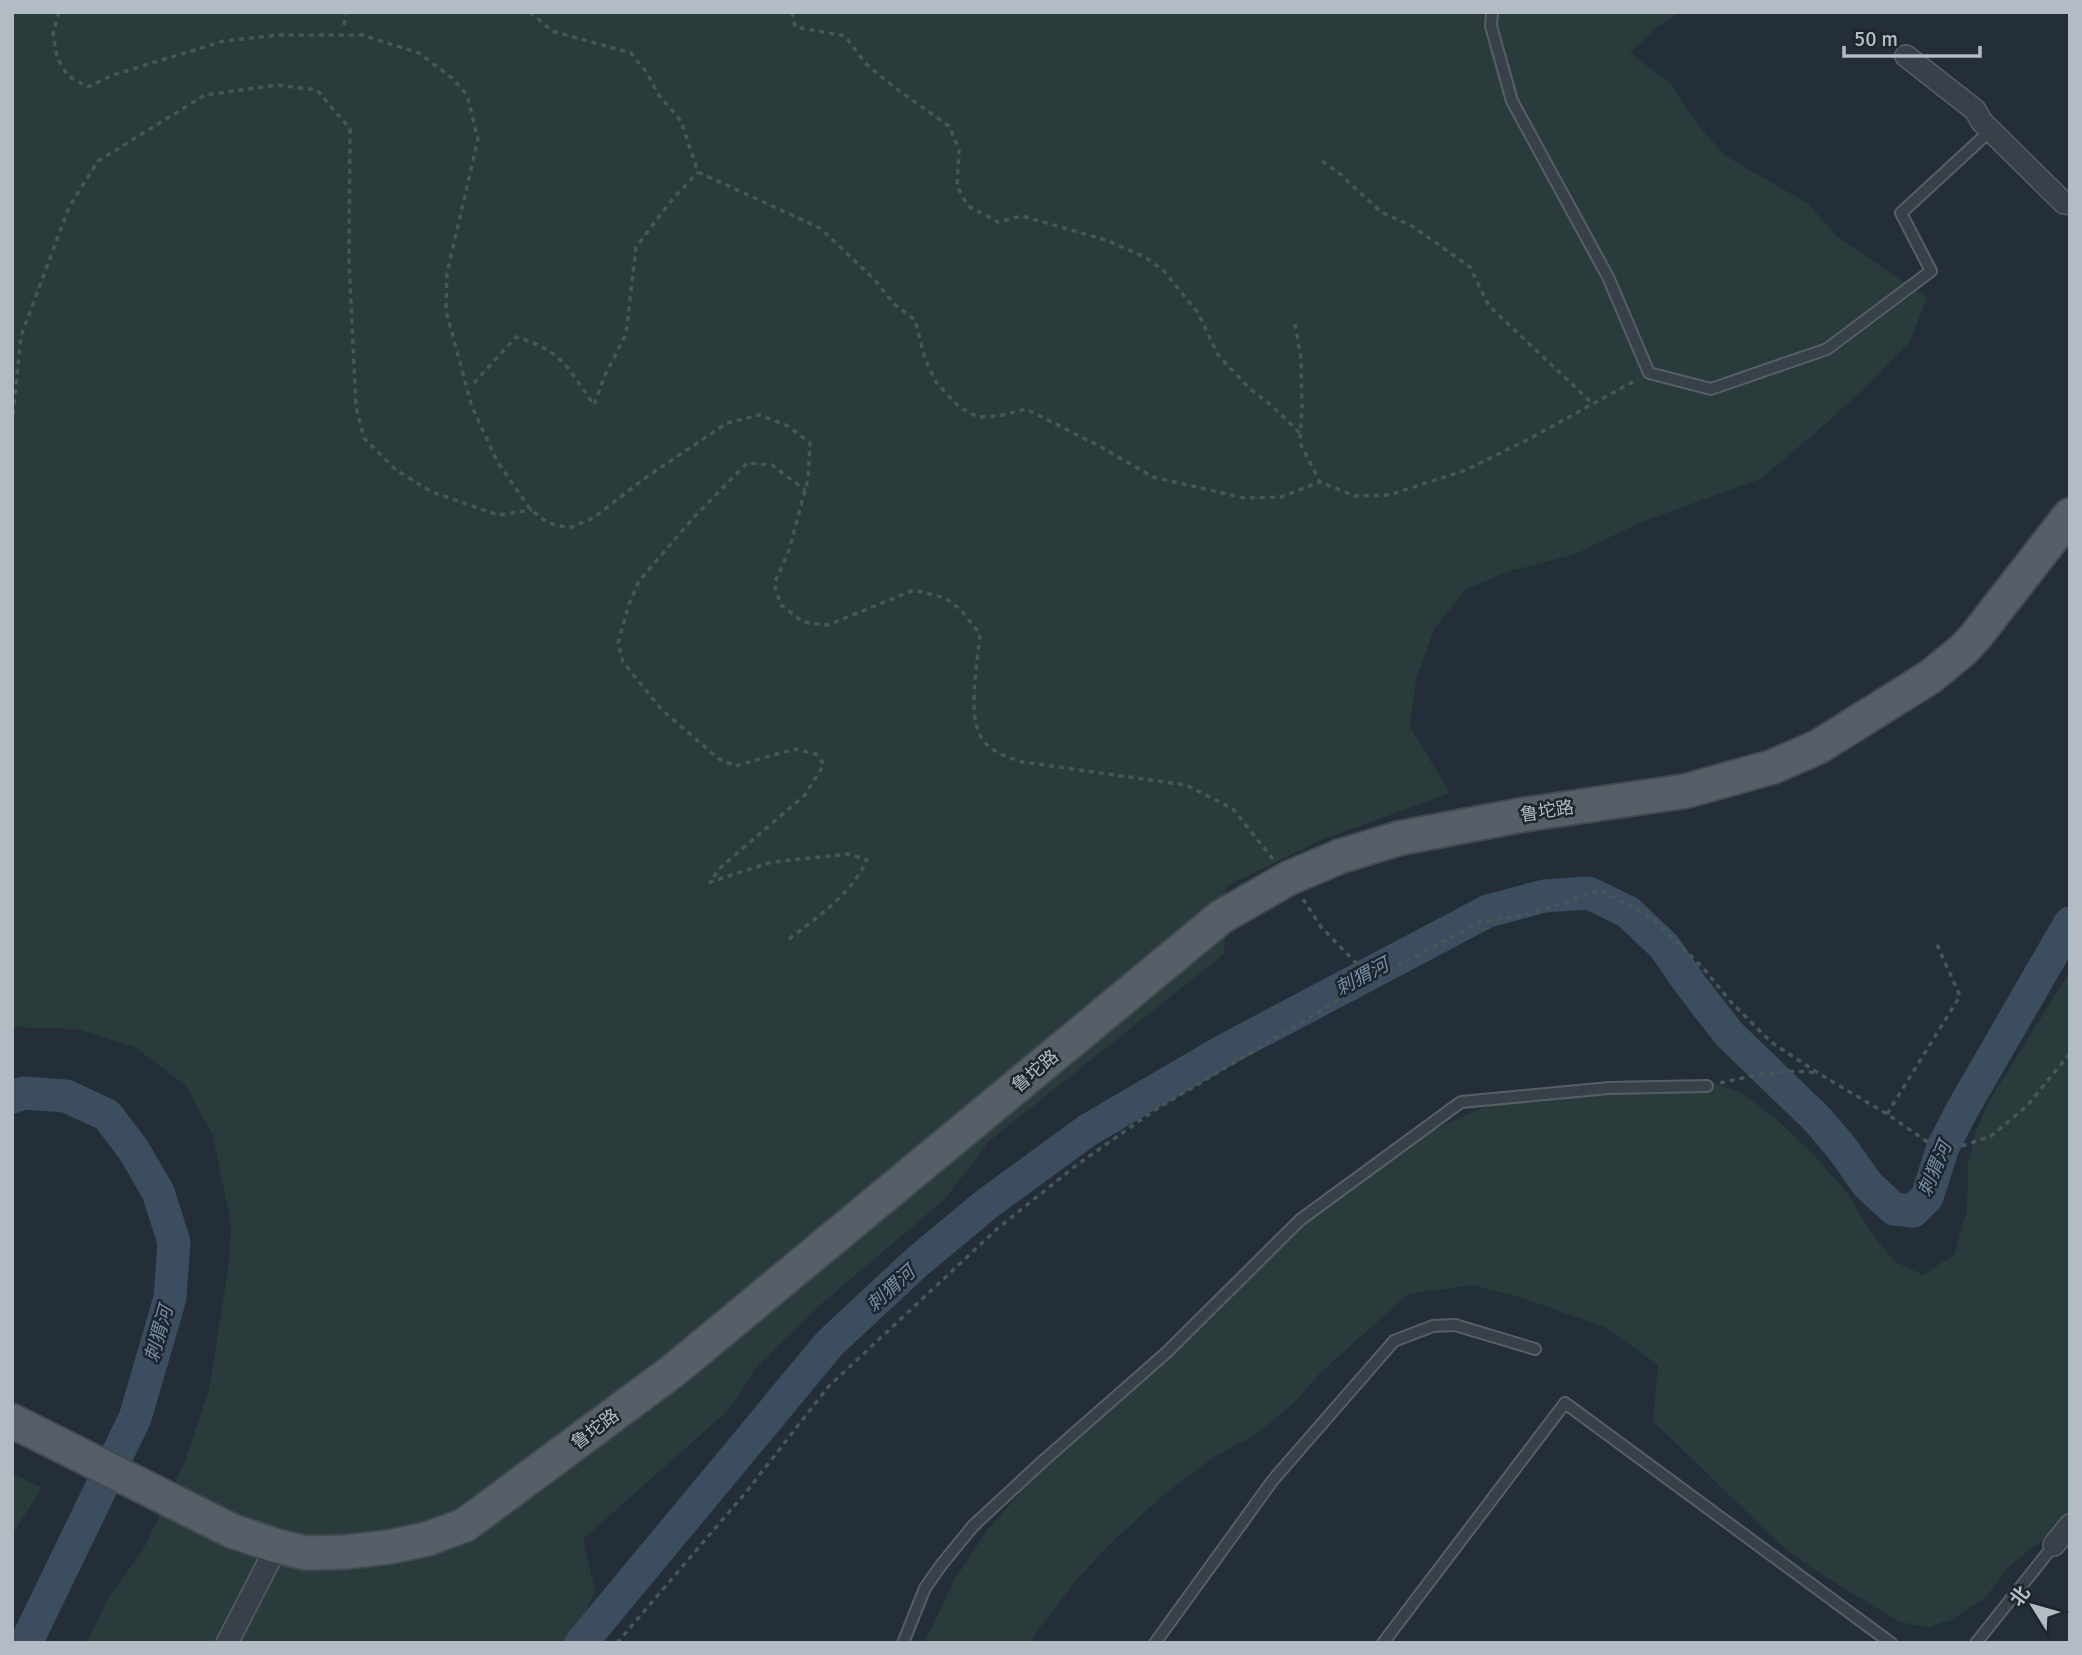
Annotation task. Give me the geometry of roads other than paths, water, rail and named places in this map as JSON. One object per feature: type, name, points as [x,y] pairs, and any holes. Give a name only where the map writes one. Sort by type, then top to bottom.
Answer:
[{"type":"main road","name":"鲁坨路","points":[[12,1421],[232,1531],[306,1553],[389,1547],[427,1539],[465,1525],[674,1370],[1221,917],[1289,878],[1341,856],[1400,838],[1522,815],[1686,791],[1796,758],[1930,677],[1963,650],[2070,515]]},
{"type":"street","points":[[1906,56],[1975,110],[1990,130],[2064,203],[2070,204]]},
{"type":"street","points":[[2054,1545],[2070,1525]]},
{"type":"street","points":[[227,1643],[277,1546]]},
{"type":"lane","points":[[1492,12],[1491,26],[1512,101],[1608,277],[1649,373],[1711,389],[1827,349],[1931,271],[1901,212],[1990,130]]},
{"type":"lane","points":[[903,1643],[925,1588],[973,1526],[1167,1352],[1300,1220],[1461,1102],[1609,1088],[1707,1086]]},
{"type":"lane","points":[[1155,1643],[1273,1480],[1394,1341],[1433,1326],[1455,1325],[1535,1349]]},
{"type":"lane","points":[[1383,1643],[1565,1403],[1891,1643]]},
{"type":"lane","points":[[1976,1643],[2054,1545]]},
{"type":"waterway","name":"刺猬河","points":[[581,1643],[830,1343],[917,1262],[988,1203],[1088,1130],[1225,1050],[1488,911],[1544,896],[1589,893],[1628,912],[1664,946],[1729,1034],[1817,1119],[1868,1185],[1894,1209],[1913,1211],[1927,1197],[1943,1147],[1962,1110],[2070,923]]},
{"type":"waterway","name":"刺猬河","points":[[12,1097],[24,1093],[66,1096],[107,1115],[133,1149],[158,1192],[174,1242],[170,1298],[135,1418],[26,1643]]}]
